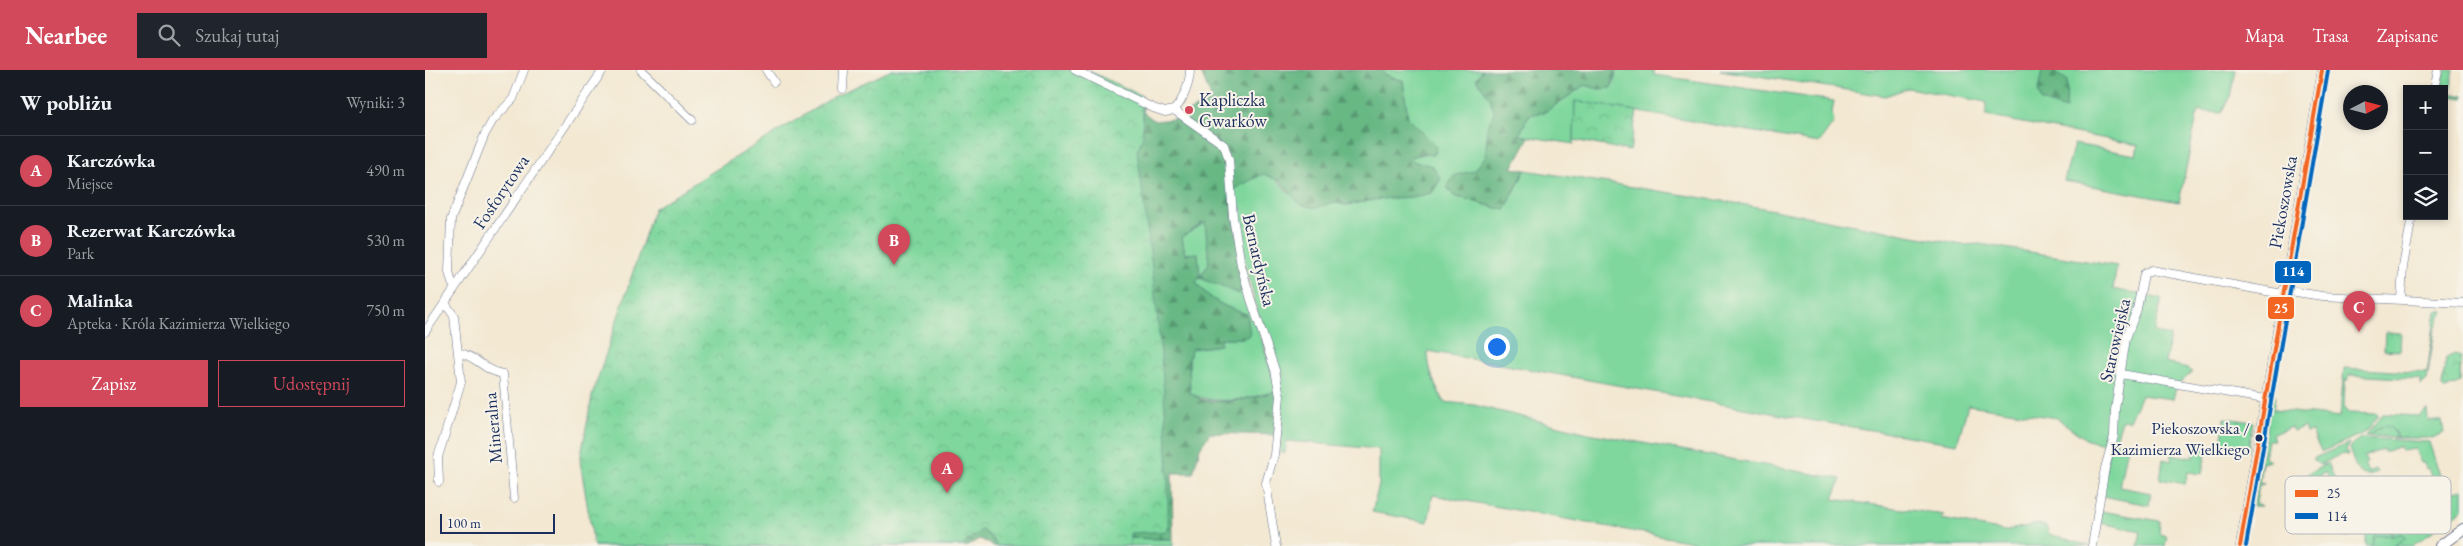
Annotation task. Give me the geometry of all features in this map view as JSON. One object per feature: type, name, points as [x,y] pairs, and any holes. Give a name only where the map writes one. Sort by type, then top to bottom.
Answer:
[{"type":"main road","points":[[2440,546],[2463,529]]},
{"type":"street","points":[[455,287],[449,272],[451,219],[485,134],[493,120],[513,99],[524,70]]},
{"type":"street","name":"Fosforytowa","points":[[425,332],[603,70]]},
{"type":"street","points":[[641,70],[692,120]]},
{"type":"street","points":[[766,70],[774,82]]},
{"type":"street","points":[[843,89],[844,70]]},
{"type":"street","name":"Bernardyńska","points":[[1075,70],[1153,108],[1165,112],[1174,110],[1224,145],[1229,160],[1233,217],[1241,264],[1275,370],[1280,396],[1274,455],[1266,483],[1276,546]]},
{"type":"street","points":[[1174,110],[1182,98],[1190,70]]},
{"type":"street","name":"Piekoszowska","points":[[2240,546],[2281,292],[2321,70]]},
{"type":"street","points":[[2436,85],[2438,70]]},
{"type":"street","points":[[2401,299],[2403,267],[2411,220]]},
{"type":"street","name":"Starowiejska","points":[[2092,546],[2105,468],[2115,433],[2115,410],[2126,338],[2137,309],[2144,274],[2151,270],[2281,292],[2322,296],[2463,302]]},
{"type":"street","points":[[439,482],[439,457],[461,385],[453,311],[445,303]]},
{"type":"street","name":"Mineralna","points":[[459,353],[465,354],[495,373],[503,374],[514,498]]},
{"type":"street","points":[[2121,374],[2265,399]]},
{"type":"green space","points":[[892,70],[1087,70],[1142,96],[1143,136],[1137,151],[1155,293],[1164,387],[1168,531],[1130,533],[1130,546],[996,546],[996,542],[981,529],[963,546],[594,546],[580,461],[592,396],[654,208],[835,96]]},
{"type":"green space","points":[[1200,70],[1381,70],[1384,74],[1403,81],[1408,118],[1437,147],[1434,155],[1423,154],[1410,157],[1415,162],[1432,166],[1441,179],[1432,193],[1346,205],[1333,202],[1317,208],[1301,205],[1280,181],[1263,174],[1228,192],[1248,294],[1237,293],[1200,278],[1196,282],[1212,299],[1247,314],[1250,335],[1244,338],[1220,338],[1220,345],[1191,349],[1189,360],[1190,393],[1204,400],[1222,402],[1241,400],[1277,391],[1275,435],[1210,433],[1200,448],[1193,473],[1172,473],[1173,539],[1108,538],[1104,546],[994,546],[980,539],[967,546],[594,546],[1143,108],[1143,112],[1155,121],[1174,119],[1212,100]],"holes":[[[1205,222],[1209,263],[1200,277],[1198,253],[1185,254],[1182,237]]]},
{"type":"green space","points":[[1381,70],[1482,70],[1476,79],[1490,98],[1495,112],[1487,129],[1486,156],[1474,172],[1447,187],[1454,196],[1505,210],[1525,170],[1741,204],[1962,245],[1980,244],[2117,266],[2113,289],[2162,299],[2154,332],[2170,336],[2165,363],[2188,368],[2192,372],[2176,387],[2173,399],[2141,395],[2129,421],[2122,420],[2115,443],[2127,446],[2119,487],[2151,493],[2149,505],[2102,496],[2109,445],[2087,440],[2057,418],[1968,405],[1957,444],[1815,421],[1428,351],[1429,365],[1433,378],[1444,402],[1474,405],[1588,433],[1841,479],[1833,499],[1945,515],[1941,519],[2004,531],[2037,524],[2046,526],[2049,534],[2090,546],[1715,546],[1433,495],[1428,522],[1372,512],[1379,485],[1379,449],[1287,441],[1285,453],[1280,452],[1282,412],[1206,103],[1289,193],[1346,205],[1379,199],[1423,195],[1432,166],[1415,162],[1410,157],[1423,154],[1434,155],[1419,130],[1408,118],[1403,81],[1384,74]]},
{"type":"green space","points":[[1482,70],[1616,70],[1611,88],[1599,89],[1585,85],[1545,112],[1529,115],[1519,135],[1529,137],[1512,168],[1525,170],[1505,210],[1454,196],[1447,187],[1455,175],[1474,171],[1486,156],[1487,129],[1494,112],[1490,98],[1476,79]]},
{"type":"green space","points":[[1616,70],[1654,70],[1654,75],[1834,101],[1832,113],[1834,122],[1819,143],[1575,101],[1574,144],[1519,135],[1529,115],[1551,108],[1585,85],[1599,89],[1614,83]]},
{"type":"green space","points":[[1720,70],[2236,70],[2230,96],[2221,113],[2198,111],[2179,202],[2064,181],[2074,144],[2136,155],[2138,145],[1986,116],[1986,102],[1908,88],[1885,96]]},
{"type":"green space","points":[[2051,70],[2067,80],[2066,109],[2041,101],[2038,91],[2042,71]]},
{"type":"green space","points":[[2445,70],[2454,70],[2450,93],[2463,96],[2463,98],[2448,96],[2448,85],[2443,85]]},
{"type":"green space","points":[[1575,101],[1637,111],[1630,151],[1574,140]]},
{"type":"green space","points":[[1206,222],[1209,263],[1200,278],[1198,254],[1185,254],[1182,237]]},
{"type":"green space","points":[[1200,278],[1237,293],[1248,294],[1277,391],[1233,400],[1211,400],[1190,393],[1189,360],[1191,349],[1220,345],[1220,338],[1244,338],[1247,314],[1212,299],[1196,282]]},
{"type":"green space","points":[[2436,311],[2443,311],[2435,328],[2427,380],[2421,385],[2421,379],[2349,375],[2348,380],[2345,380],[2344,408],[2348,413],[2377,414],[2378,416],[2366,432],[2321,452],[2312,432],[2306,433],[2304,427],[2293,431],[2291,427],[2272,435],[2274,440],[2268,440],[2265,458],[2270,461],[2262,463],[2259,482],[2264,484],[2259,485],[2256,503],[2262,506],[2253,506],[2272,394],[2275,395],[2273,410],[2340,417],[2344,368],[2427,373]]},
{"type":"green space","points":[[2385,332],[2401,333],[2400,351],[2384,350]]},
{"type":"green space","points":[[2455,354],[2461,357],[2460,382],[2444,390],[2442,386],[2446,358]]},
{"type":"green space","points":[[2427,409],[2428,421],[2442,421],[2444,433],[2431,438],[2398,438],[2395,431],[2375,430],[2370,436],[2365,436],[2383,414],[2419,416]]},
{"type":"green space","points":[[2225,418],[2253,422],[2248,450],[2221,445]]},
{"type":"green space","points":[[2383,426],[2391,428],[2398,438],[2370,436],[2375,430]]},
{"type":"green space","points":[[2361,438],[2429,442],[2440,476],[2431,476],[2428,468],[2426,469],[2424,463],[2421,463],[2415,449],[2402,451],[2400,446],[2384,452],[2383,449],[2364,457],[2367,463],[2364,465],[2368,472],[2375,469],[2377,472],[2368,475],[2361,474],[2349,449],[2352,444]]},
{"type":"green space","points":[[2197,441],[2205,443],[2206,453],[2202,474],[2188,472],[2185,484],[2160,479],[2163,459],[2171,461],[2172,454],[2193,458]]},
{"type":"green space","points":[[2349,443],[2346,450],[2348,455],[2341,454],[2320,465],[2312,459]]},
{"type":"green space","points":[[2328,463],[2333,476],[2328,476],[2326,472],[2319,476],[2306,475]]},
{"type":"green space","points":[[2463,489],[2463,509],[2451,518],[2451,490],[2452,492]]},
{"type":"green space","points":[[2101,511],[2160,521],[2159,534],[2167,536],[2165,546],[2138,546],[2141,531],[2100,523]]},
{"type":"green space","points":[[2366,534],[2390,534],[2374,536],[2372,546],[2366,546]]},
{"type":"green space","points":[[2401,534],[2428,534],[2412,546],[2394,546],[2405,537]]},
{"type":"green space","points":[[2401,534],[2406,537],[2394,546],[2372,546],[2374,536]]},
{"type":"green space","points":[[1108,538],[1173,539],[1173,546],[1104,546]]},
{"type":"transit line","name":"25","points":[[2240,546],[2322,70]]},
{"type":"transit line","name":"114","points":[[2246,546],[2328,71]]},
{"type":"place","name":"Kapliczka Gwarków","points":[[1189,110]]},
{"type":"place","name":"Rezerwat Karczówka","points":[[894,265]]},
{"type":"place","name":"Malinka","points":[[2359,332]]},
{"type":"place","name":"Piekoszowska / Kazimierza Wielkiego","points":[[2259,438]]},
{"type":"place","name":"Karczówka","points":[[947,493]]}]
